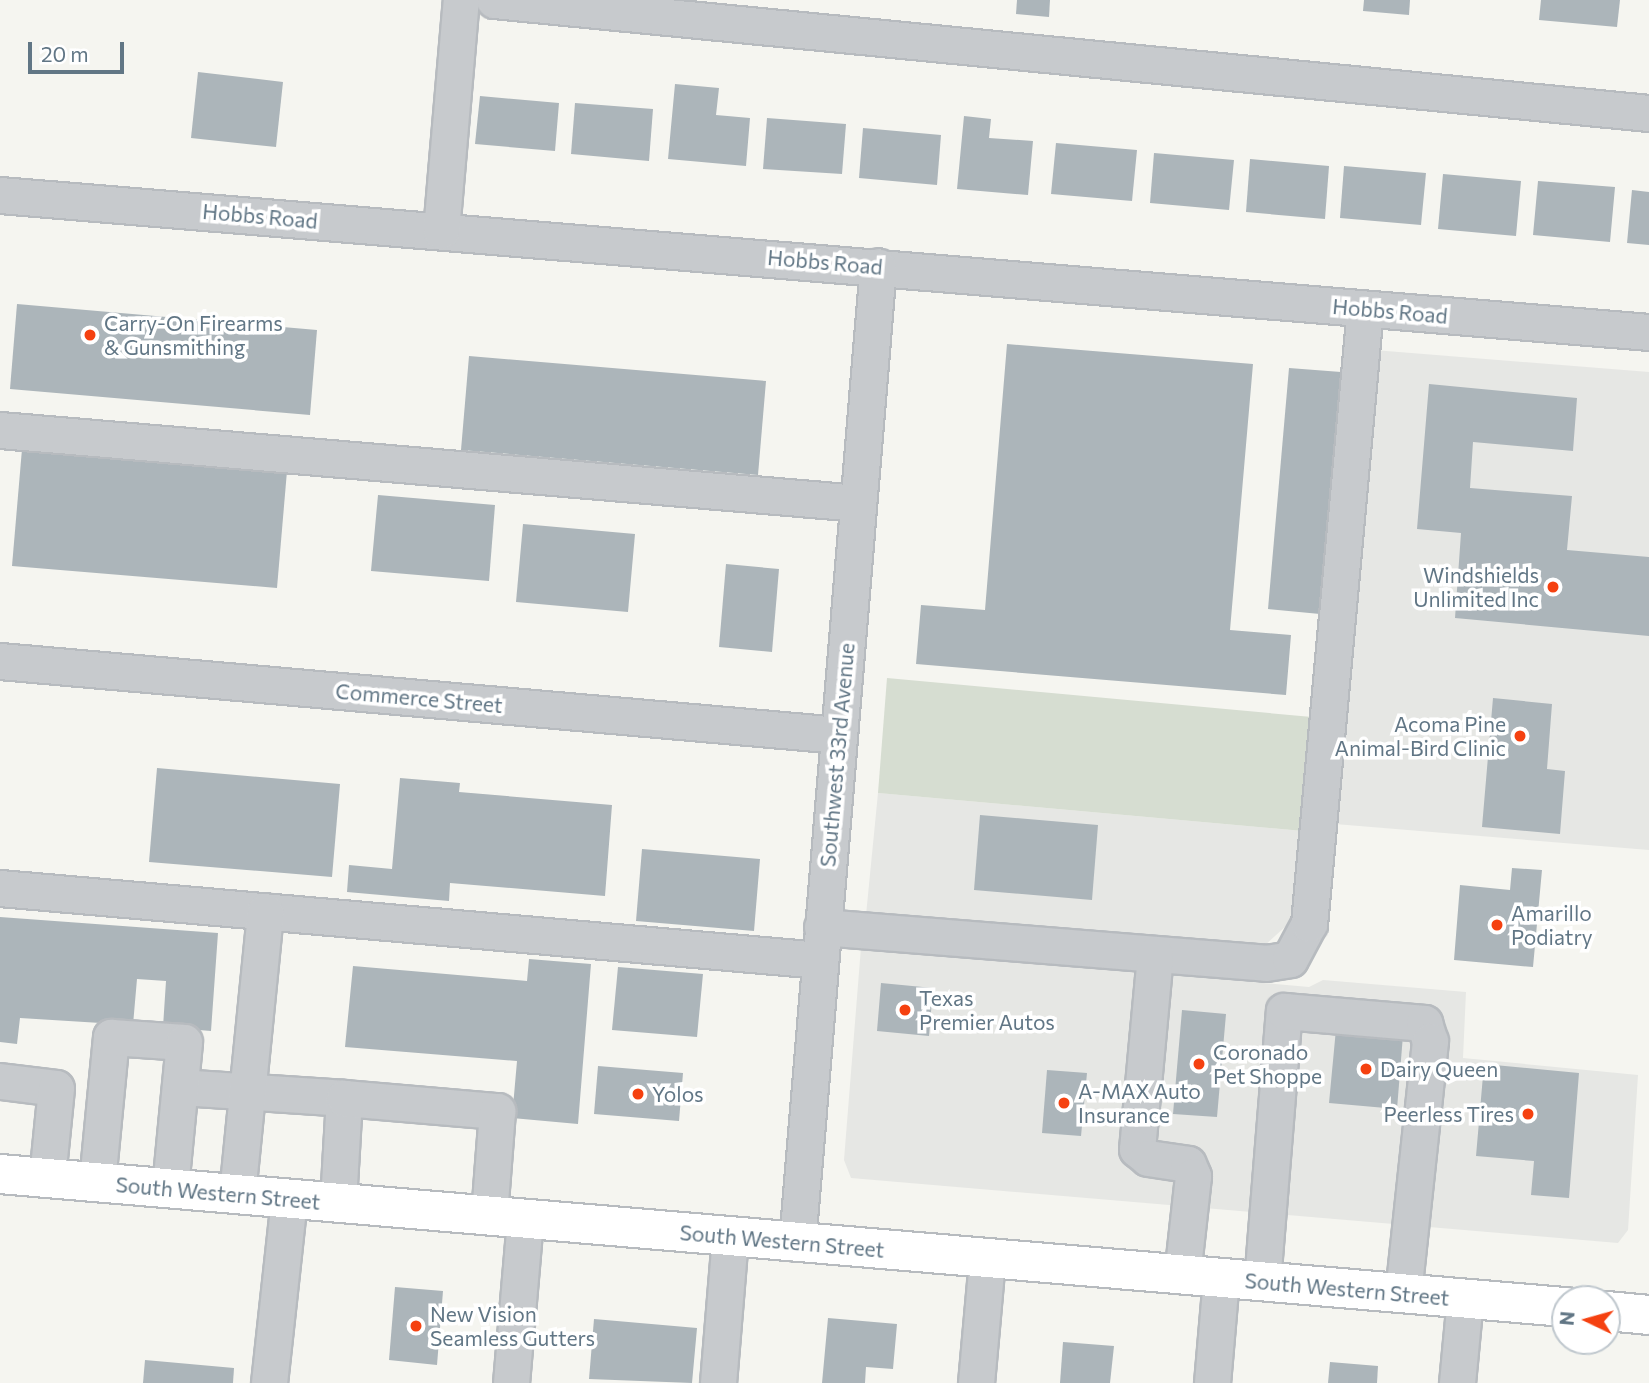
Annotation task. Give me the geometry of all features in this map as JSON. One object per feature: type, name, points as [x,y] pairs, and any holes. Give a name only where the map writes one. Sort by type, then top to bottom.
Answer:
[{"type":"main road","name":"South Western Street","points":[[0,1174],[1551,1306]]},
{"type":"main road","points":[[1621,1312],[1649,1315]]},
{"type":"street","points":[[441,231],[461,0]]},
{"type":"street","points":[[494,0],[1649,113]]},
{"type":"street","name":"Hobbs Road","points":[[0,195],[1649,332]]},
{"type":"street","name":"Southwest 33rd Avenue","points":[[797,1243],[878,266]]},
{"type":"street","points":[[1262,1282],[1290,959],[1309,924],[1365,309]]},
{"type":"street","points":[[0,430],[858,503]]},
{"type":"street","name":"Commerce Street","points":[[0,661],[839,735]]},
{"type":"street","points":[[0,888],[265,911],[821,944],[1290,959]]},
{"type":"street","points":[[237,1194],[265,911]]},
{"type":"street","points":[[1155,955],[1137,1149],[1148,1158],[1188,1164],[1194,1176],[1182,1275]]},
{"type":"street","points":[[1284,1011],[1424,1023],[1430,1041],[1403,1293]]},
{"type":"street","points":[[97,1182],[111,1037],[184,1042],[170,1188]]},
{"type":"street","points":[[0,1081],[56,1088],[47,1178]]},
{"type":"street","points":[[180,1087],[497,1111],[507,1217],[511,1383]]},
{"type":"street","points":[[338,1203],[344,1098]]},
{"type":"street","points":[[270,1383],[289,1199]]},
{"type":"street","points":[[718,1383],[730,1237]]},
{"type":"street","points":[[976,1383],[987,1259]]},
{"type":"street","points":[[1212,1383],[1221,1278]]},
{"type":"street","points":[[1457,1383],[1465,1298]]},
{"type":"shaded area","points":[[1374,350],[1649,372],[1649,850],[1335,824]]},
{"type":"shaded area","points":[[887,678],[1312,717],[1303,831],[878,793]]},
{"type":"shaded area","points":[[878,793],[1303,831],[1295,918],[1264,946],[866,915]]},
{"type":"shaded area","points":[[861,947],[1309,987],[1323,980],[1466,992],[1463,1058],[1638,1075],[1628,1230],[1618,1243],[851,1178],[844,1160]]},
{"type":"building","points":[[1017,0],[1050,0],[1049,17],[1016,14]]},
{"type":"building","points":[[1364,0],[1410,0],[1409,15],[1363,11]]},
{"type":"building","points":[[1541,0],[1620,0],[1617,27],[1539,20]]},
{"type":"building","points":[[198,72],[283,82],[276,147],[191,138]]},
{"type":"building","points":[[675,84],[719,88],[716,115],[750,118],[746,166],[668,159]]},
{"type":"building","points":[[480,96],[559,103],[555,151],[475,144]]},
{"type":"building","points":[[575,103],[653,109],[649,161],[571,154]]},
{"type":"building","points":[[964,116],[991,119],[989,138],[1033,141],[1028,195],[957,189]]},
{"type":"building","points":[[767,118],[846,124],[842,174],[763,169]]},
{"type":"building","points":[[863,128],[941,135],[937,185],[859,178]]},
{"type":"building","points":[[1056,143],[1137,150],[1132,201],[1051,194]]},
{"type":"building","points":[[1154,153],[1234,160],[1229,210],[1150,203]]},
{"type":"building","points":[[1250,159],[1329,166],[1325,219],[1246,212]]},
{"type":"building","points":[[1344,166],[1426,173],[1421,225],[1340,218]]},
{"type":"building","points":[[1443,174],[1521,181],[1516,236],[1438,229]]},
{"type":"building","points":[[1538,181],[1615,187],[1610,242],[1533,235]]},
{"type":"building","points":[[1632,190],[1649,192],[1649,245],[1627,243]]},
{"type":"building","points":[[17,304],[317,330],[310,415],[10,389]]},
{"type":"building","points":[[1007,344],[1253,364],[1230,630],[1291,635],[1286,695],[916,664],[921,605],[985,610]]},
{"type":"building","points":[[469,356],[766,381],[758,475],[461,450]]},
{"type":"building","points":[[1289,368],[1341,372],[1320,614],[1268,609]]},
{"type":"building","points":[[1429,384],[1577,398],[1573,451],[1473,442],[1470,488],[1572,496],[1567,550],[1649,557],[1649,636],[1455,618],[1461,533],[1417,529]]},
{"type":"building","points":[[22,449],[287,471],[277,588],[12,566]]},
{"type":"building","points":[[378,495],[495,505],[489,581],[371,571]]},
{"type":"building","points":[[523,524],[635,534],[628,612],[516,602]]},
{"type":"building","points":[[726,564],[779,569],[772,652],[719,647]]},
{"type":"building","name":"Acoma Pine Animal-Bird Clinic","points":[[1493,698],[1552,704],[1547,769],[1565,771],[1560,834],[1482,827]]},
{"type":"building","points":[[157,768],[340,784],[332,877],[149,862]]},
{"type":"building","points":[[400,778],[460,783],[459,792],[612,805],[605,896],[450,883],[449,901],[347,892],[349,865],[392,869]]},
{"type":"building","points":[[980,815],[1098,825],[1092,900],[974,890]]},
{"type":"building","points":[[642,849],[760,859],[754,931],[636,921]]},
{"type":"building","name":"Amarillo Podiatry","points":[[1512,868],[1542,870],[1533,967],[1454,960],[1460,885],[1510,890]]},
{"type":"building","points":[[0,917],[218,933],[211,1031],[163,1027],[166,981],[137,979],[133,1025],[20,1018],[17,1044],[0,1042]]},
{"type":"building","points":[[529,959],[591,964],[578,1124],[512,1118],[517,1061],[345,1047],[353,966],[527,981]]},
{"type":"building","points":[[618,967],[703,974],[697,1037],[612,1030]]},
{"type":"building","name":"Texas Premier Autos","points":[[881,983],[933,988],[929,1036],[877,1031]]},
{"type":"building","name":"Coronado Pet Shoppe","points":[[1182,1010],[1226,1014],[1217,1117],[1173,1114]]},
{"type":"building","name":"Dairy Queen","points":[[1336,1029],[1403,1035],[1397,1109],[1329,1103]]},
{"type":"building","name":"Peerless Tires","points":[[1484,1064],[1579,1073],[1569,1198],[1531,1195],[1534,1161],[1476,1156]]},
{"type":"building","name":"Yolos","points":[[598,1066],[683,1073],[679,1121],[594,1114]]},
{"type":"building","name":"A-MAX Auto Insurance","points":[[1047,1070],[1087,1073],[1081,1136],[1042,1133]]},
{"type":"building","name":"New Vision Seamless Gutters","points":[[395,1287],[443,1291],[437,1365],[389,1360]]},
{"type":"building","points":[[828,1318],[897,1324],[893,1369],[866,1367],[865,1383],[822,1383]]},
{"type":"building","points":[[594,1319],[697,1328],[692,1383],[589,1379]]},
{"type":"building","points":[[1063,1342],[1114,1346],[1110,1383],[1060,1383]]},
{"type":"building","points":[[145,1360],[234,1368],[233,1383],[143,1383]]},
{"type":"building","points":[[1330,1362],[1378,1366],[1377,1383],[1328,1383]]},
{"type":"place","name":"Carry-On Firearms & Gunsmithing","points":[[90,335]]},
{"type":"place","name":"Windshields Unlimited Inc","points":[[1553,587]]},
{"type":"place","name":"Acoma Pine Animal-Bird Clinic","points":[[1520,736]]},
{"type":"place","name":"Amarillo Podiatry","points":[[1497,925]]},
{"type":"place","name":"Texas Premier Autos","points":[[905,1010]]},
{"type":"place","name":"Coronado Pet Shoppe","points":[[1199,1064]]},
{"type":"place","name":"Dairy Queen","points":[[1366,1069]]},
{"type":"place","name":"Yolos","points":[[638,1094]]},
{"type":"place","name":"A-MAX Auto Insurance","points":[[1064,1103]]},
{"type":"place","name":"Peerless Tires","points":[[1528,1114]]},
{"type":"place","name":"New Vision Seamless Gutters","points":[[416,1326]]}]
